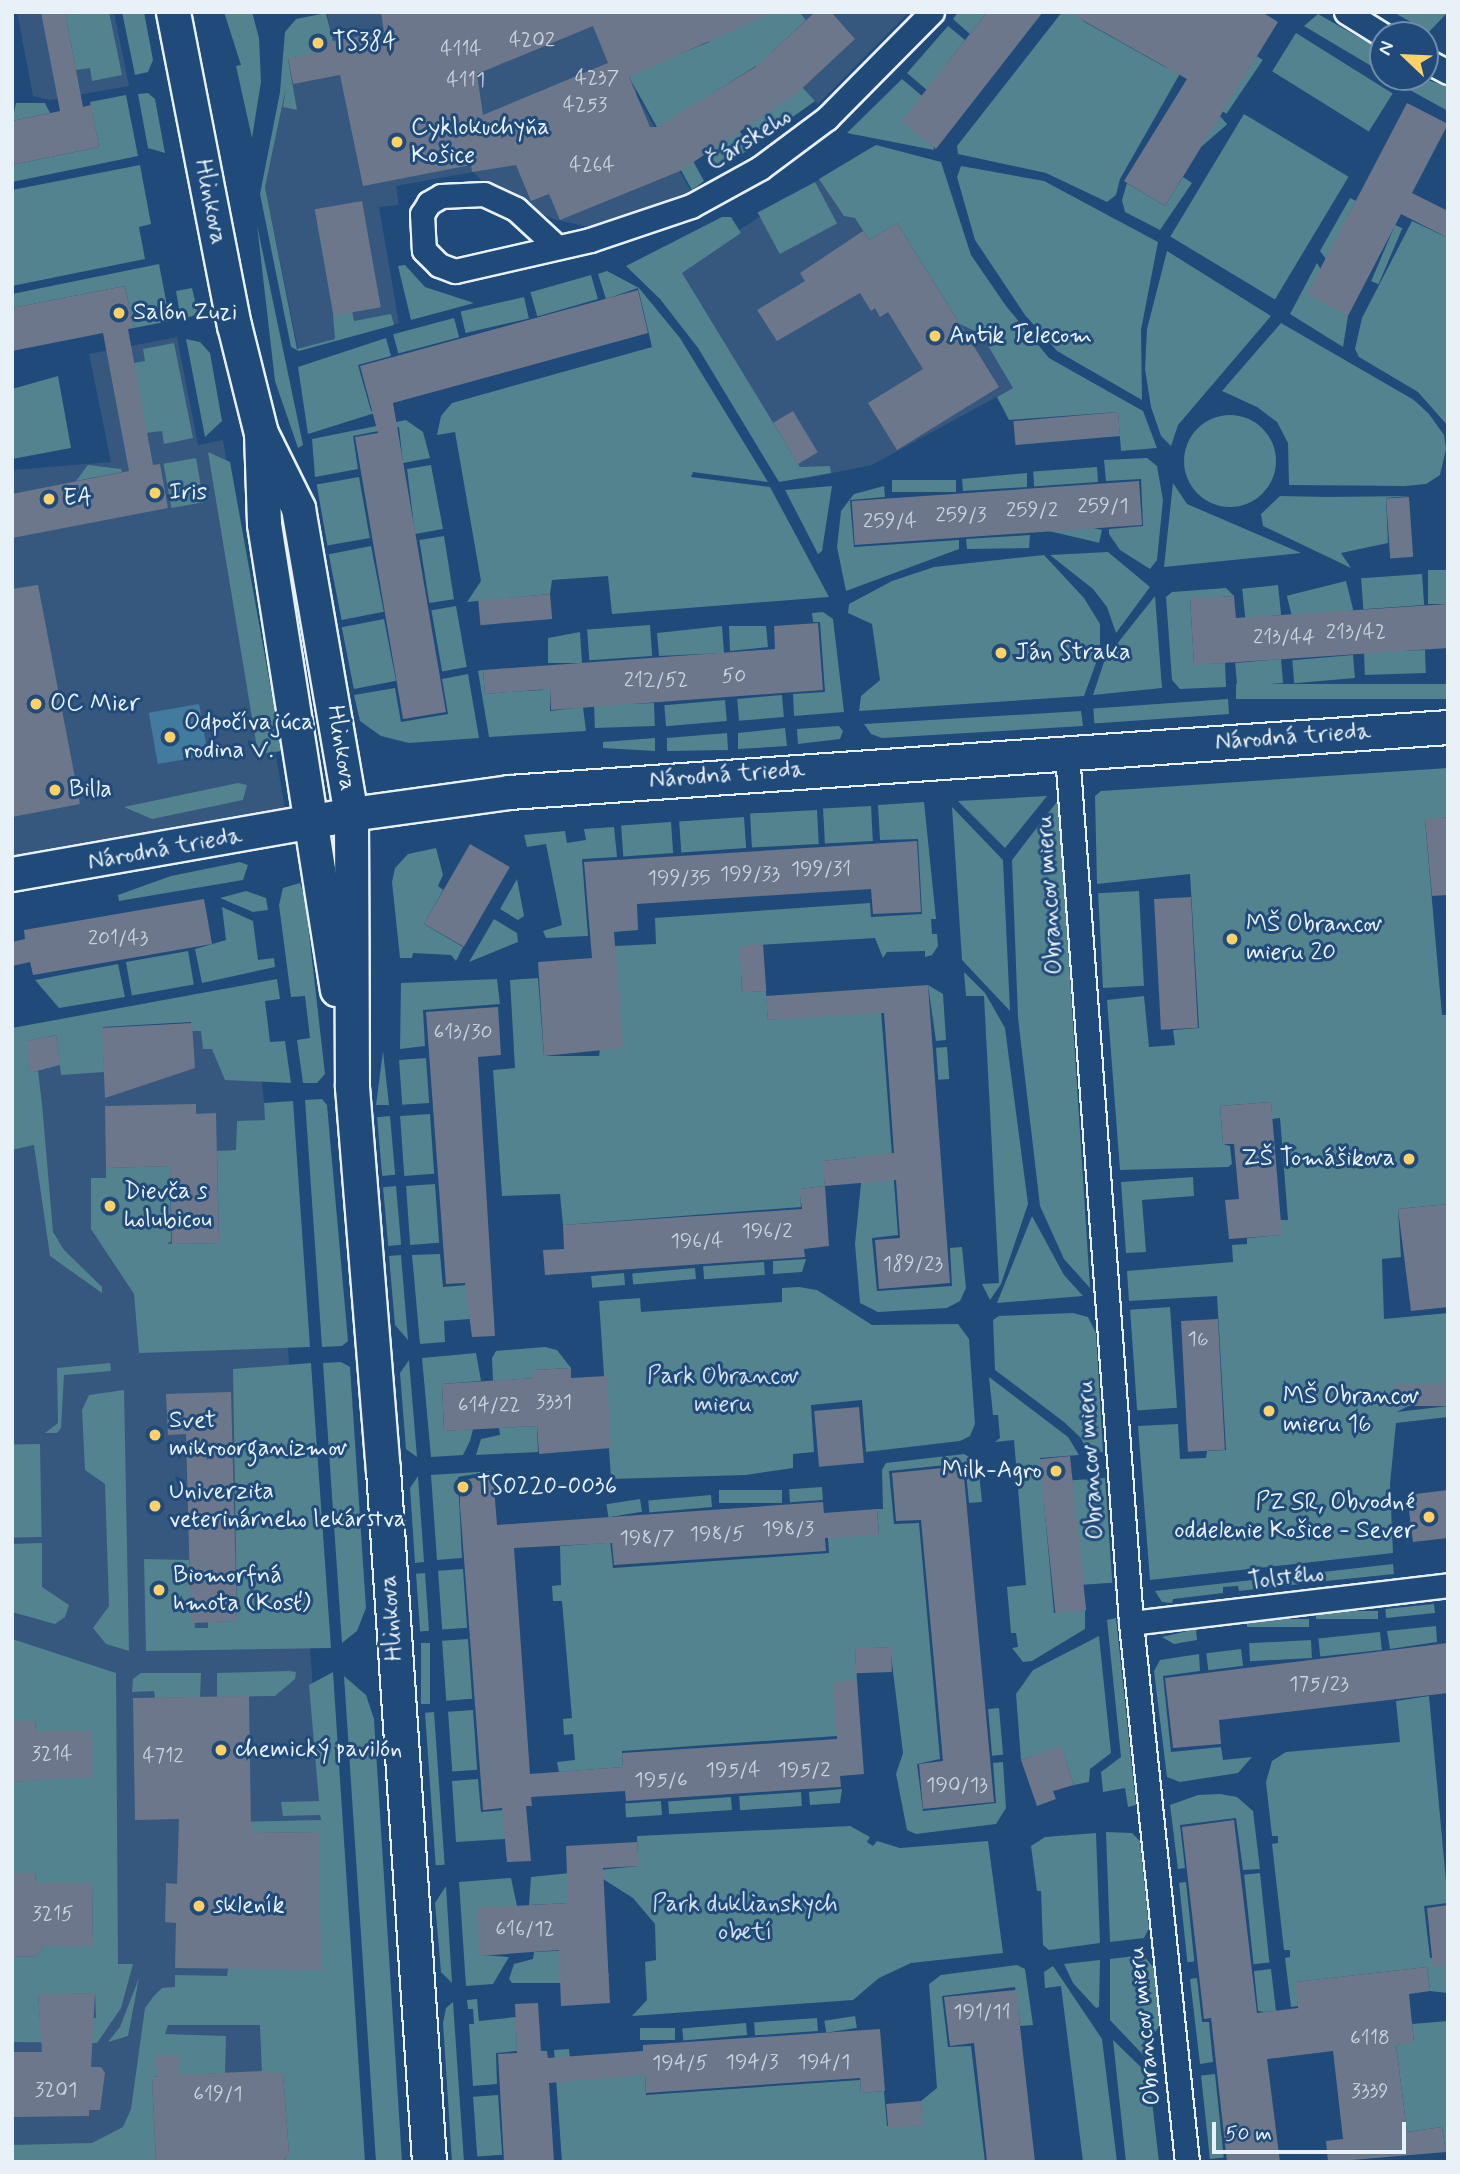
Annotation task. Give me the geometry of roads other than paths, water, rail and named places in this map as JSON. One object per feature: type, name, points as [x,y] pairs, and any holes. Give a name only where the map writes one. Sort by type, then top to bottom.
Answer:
[{"type":"main road","name":"Hlinkova","points":[[173,12],[232,314],[261,433],[264,524],[352,1074]]},
{"type":"main road","name":"Hlinkova","points":[[261,433],[298,508],[351,814],[352,1074],[382,1443],[429,2162]]},
{"type":"main road","name":"Národná trieda","points":[[12,874],[351,814],[602,784],[1448,727]]},
{"type":"street","name":"Čárskeho","points":[[557,247],[516,209],[484,194],[441,196],[429,203],[422,214],[424,250],[439,265],[455,271],[557,247],[645,224],[691,206],[760,168],[827,118],[932,12]]},
{"type":"street","points":[[1346,12],[1369,26]]},
{"type":"street","name":"Obrancov mieru","points":[[1067,753],[1130,1623],[1187,2162]]},
{"type":"street","name":"Tolstého","points":[[1130,1623],[1448,1585]]},
{"type":"place","name":"TS384","points":[[318,43]]},
{"type":"place","name":"Cyklokuchyňa Košice","points":[[397,142]]},
{"type":"place","name":"Salón Zuzi","points":[[119,313]]},
{"type":"place","name":"Antik Telecom","points":[[935,336]]},
{"type":"place","name":"Iris","points":[[155,493]]},
{"type":"place","name":"EA","points":[[49,499]]},
{"type":"place","name":"Ján Straka","points":[[1001,653]]},
{"type":"place","name":"OC Mier","points":[[36,704]]},
{"type":"place","name":"Odpočívajúca rodina V.","points":[[170,737]]},
{"type":"place","name":"Billa","points":[[55,790]]},
{"type":"place","name":"MŠ Obrancov mieru 20","points":[[1232,939]]},
{"type":"place","name":"ZŠ Tomášikova","points":[[1409,1159]]},
{"type":"place","name":"Dievča s holubicou","points":[[110,1206]]},
{"type":"place","name":"MŠ Obrancov mieru 16","points":[[1269,1411]]},
{"type":"place","name":"Svet mikroorganizmov","points":[[155,1435]]},
{"type":"place","name":"Milk-Agro","points":[[1056,1471]]},
{"type":"place","name":"TS0220-0036","points":[[463,1487]]},
{"type":"place","name":"Univerzita veterinárneho lekárstva","points":[[155,1506]]},
{"type":"place","name":"PZ SR, Obvodné oddelenie Košice - Sever","points":[[1429,1517]]},
{"type":"place","name":"Biomorfná hmota (Kosť)","points":[[159,1590]]},
{"type":"place","name":"chemický pavilón","points":[[221,1750]]},
{"type":"place","name":"skleník","points":[[199,1906]]},
{"type":"park label","name":"Park Obrancov mieru","points":[[723,1391]]},
{"type":"park label","name":"Park duklianskych obetí","points":[[745,1919]]}]
